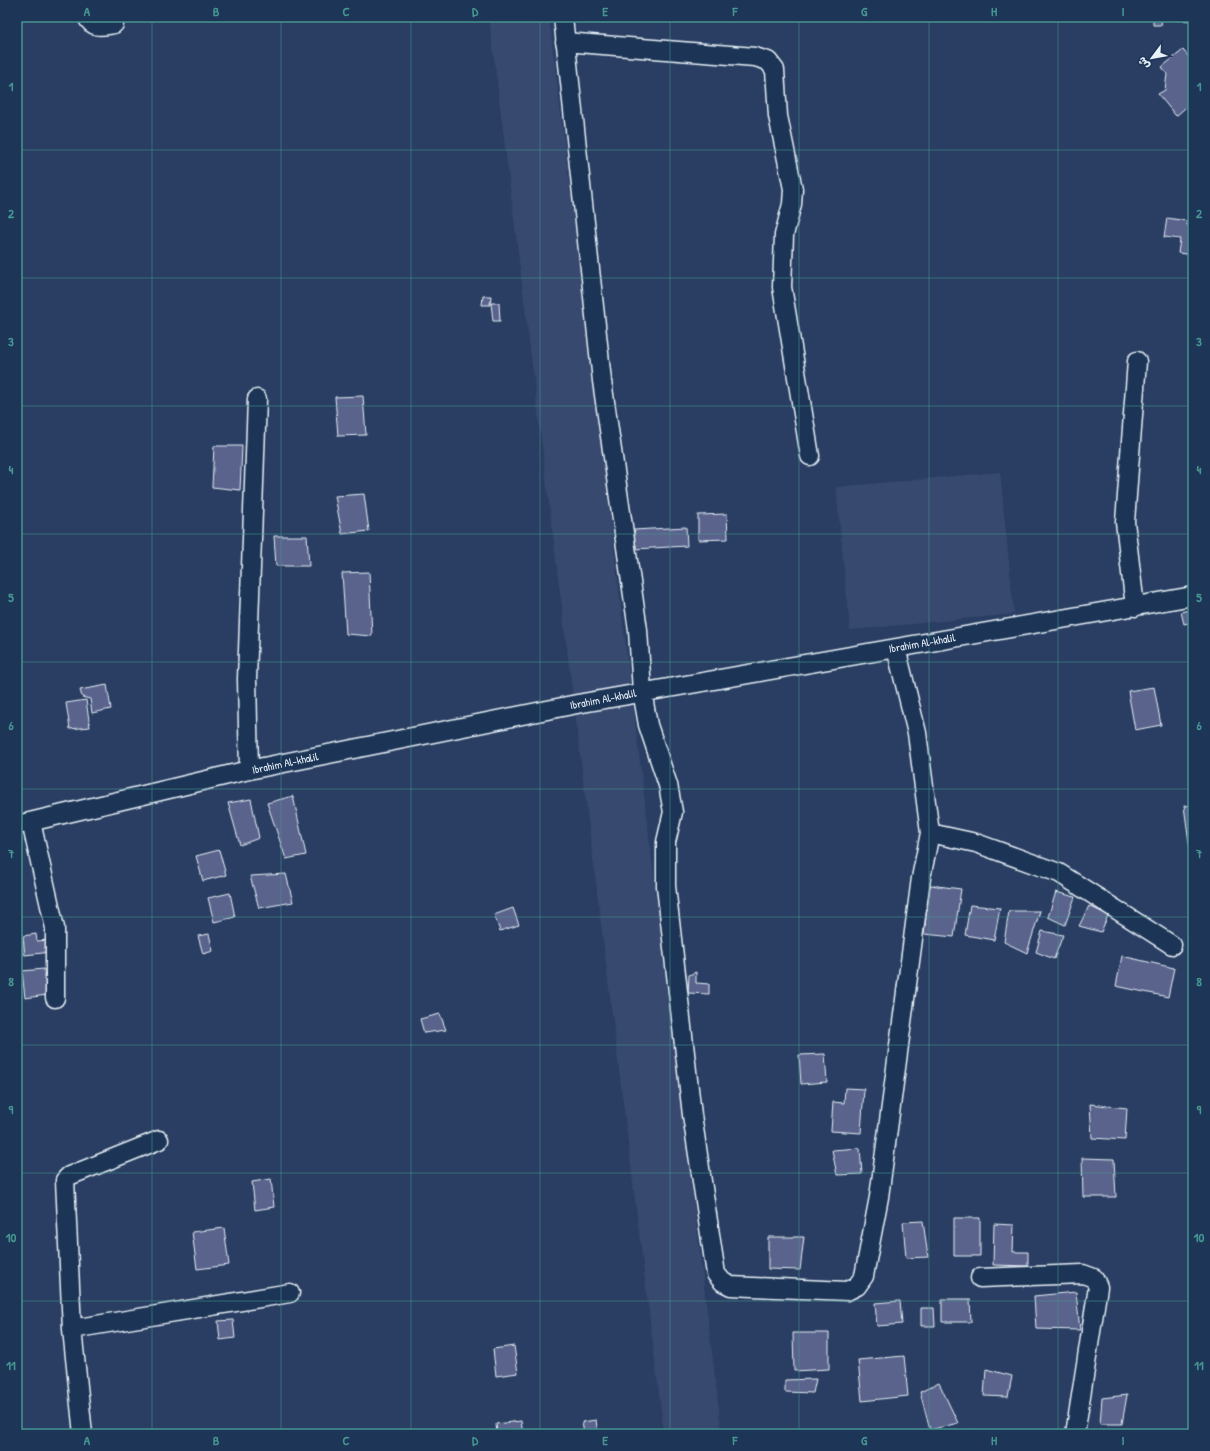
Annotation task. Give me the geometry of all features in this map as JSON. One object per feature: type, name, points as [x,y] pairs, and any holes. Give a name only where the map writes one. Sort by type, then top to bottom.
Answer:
[{"type":"street","points":[[87,17],[90,22],[96,26],[114,24]]},
{"type":"street","points":[[563,17],[602,381],[638,630],[642,691],[648,725],[668,785],[673,812],[666,842],[666,886],[692,1115],[716,1274],[723,1282],[731,1286],[847,1291],[857,1286],[864,1276],[879,1197],[921,878],[930,833],[917,733],[896,648]]},
{"type":"street","points":[[565,42],[755,57],[768,61],[775,70],[778,116],[793,189],[792,204],[784,235],[782,287],[810,456]]},
{"type":"street","points":[[1135,607],[1125,522],[1137,361]]},
{"type":"street","points":[[249,770],[247,679],[257,399]]},
{"type":"street","name":"Ibrahim Al-khalil","points":[[24,823],[249,770],[642,691],[1193,596]]},
{"type":"street","points":[[24,823],[55,928],[56,998]]},
{"type":"street","points":[[930,833],[976,843],[1059,873],[1172,945]]},
{"type":"street","points":[[83,1434],[72,1329],[65,1180],[69,1176],[159,1140]]},
{"type":"street","points":[[980,1278],[1082,1274],[1094,1278],[1098,1287],[1075,1434]]},
{"type":"street","points":[[72,1329],[290,1293]]},
{"type":"shaded area","points":[[489,17],[549,17],[722,1434],[664,1434]]},
{"type":"shaded area","points":[[1000,472],[1014,614],[850,630],[836,487]]},
{"type":"building","points":[[1153,17],[1193,17],[1193,21],[1162,19],[1161,25],[1153,25]]},
{"type":"building","points":[[1183,50],[1193,62],[1191,89],[1193,92],[1193,101],[1176,116],[1158,94],[1165,90],[1167,74],[1162,67]]},
{"type":"building","points":[[1167,218],[1187,221],[1187,225],[1193,226],[1193,255],[1178,253],[1180,239],[1164,237]]},
{"type":"building","points":[[483,296],[491,296],[490,305],[482,305]]},
{"type":"building","points":[[491,303],[499,303],[500,321],[493,321]]},
{"type":"building","points":[[363,396],[366,435],[338,436],[335,397]]},
{"type":"building","points":[[214,446],[242,446],[240,490],[212,487]]},
{"type":"building","points":[[364,494],[369,531],[342,534],[335,496]]},
{"type":"building","points":[[727,514],[728,539],[698,540],[698,515]]},
{"type":"building","points":[[686,527],[687,546],[635,549],[634,530]]},
{"type":"building","points":[[274,536],[307,536],[309,566],[276,566]]},
{"type":"building","points":[[369,572],[372,636],[346,634],[342,573]]},
{"type":"building","points":[[1193,609],[1193,622],[1184,624],[1181,612]]},
{"type":"building","points":[[107,685],[111,709],[92,713],[90,699],[82,697],[80,690]]},
{"type":"building","points":[[1154,687],[1161,725],[1135,730],[1128,691]]},
{"type":"building","points":[[86,700],[90,727],[70,729],[66,703]]},
{"type":"building","points":[[293,796],[306,855],[286,859],[267,803]]},
{"type":"building","points":[[251,799],[259,838],[240,845],[228,803]]},
{"type":"building","points":[[1193,805],[1193,857],[1191,857],[1184,806]]},
{"type":"building","points":[[219,850],[226,875],[203,881],[196,856]]},
{"type":"building","points":[[286,874],[293,902],[259,908],[250,876]]},
{"type":"building","points":[[930,885],[961,889],[954,937],[924,934]]},
{"type":"building","points":[[1056,892],[1075,897],[1065,925],[1048,917]]},
{"type":"building","points":[[230,893],[235,917],[214,922],[208,898]]},
{"type":"building","points":[[970,905],[1000,908],[994,940],[965,935]]},
{"type":"building","points":[[1089,906],[1108,915],[1101,932],[1079,926]]},
{"type":"building","points":[[513,908],[519,925],[500,931],[494,915]]},
{"type":"building","points":[[1009,911],[1040,911],[1027,953],[1004,942]]},
{"type":"building","points":[[1042,931],[1063,935],[1054,959],[1036,952]]},
{"type":"building","points":[[17,933],[21,933],[23,956],[17,957]]},
{"type":"building","points":[[36,934],[37,941],[50,940],[51,952],[25,955],[23,936]]},
{"type":"building","points":[[209,934],[213,951],[203,954],[198,936]]},
{"type":"building","points":[[1122,956],[1174,968],[1168,997],[1116,986]]},
{"type":"building","points":[[44,969],[47,995],[25,998],[22,971]]},
{"type":"building","points":[[696,972],[696,983],[709,984],[709,994],[688,993],[689,975]]},
{"type":"building","points":[[440,1014],[446,1030],[424,1033],[420,1019]]},
{"type":"building","points":[[825,1054],[827,1082],[801,1084],[799,1055]]},
{"type":"building","points":[[845,1088],[864,1089],[861,1133],[831,1131],[833,1102],[844,1103]]},
{"type":"building","points":[[1090,1104],[1127,1108],[1125,1140],[1092,1138]]},
{"type":"building","points":[[860,1148],[862,1174],[837,1175],[832,1150]]},
{"type":"building","points":[[1082,1158],[1114,1159],[1116,1197],[1083,1197]]},
{"type":"building","points":[[271,1179],[274,1207],[255,1210],[252,1182]]},
{"type":"building","points":[[954,1218],[980,1218],[980,1256],[954,1256]]},
{"type":"building","points":[[923,1221],[928,1257],[906,1258],[903,1222]]},
{"type":"building","points":[[994,1224],[1014,1225],[1013,1252],[1028,1252],[1028,1266],[993,1265]]},
{"type":"building","points":[[224,1228],[229,1265],[197,1269],[192,1232]]},
{"type":"building","points":[[768,1237],[804,1237],[800,1270],[768,1269]]},
{"type":"building","points":[[1076,1292],[1080,1330],[1036,1329],[1034,1296]]},
{"type":"building","points":[[942,1299],[970,1299],[971,1322],[942,1322]]},
{"type":"building","points":[[900,1301],[902,1324],[877,1326],[875,1303]]},
{"type":"building","points":[[921,1308],[934,1308],[935,1326],[921,1326]]},
{"type":"building","points":[[233,1320],[235,1338],[220,1340],[218,1321]]},
{"type":"building","points":[[793,1333],[829,1333],[829,1369],[794,1371]]},
{"type":"building","points":[[514,1346],[518,1373],[496,1376],[493,1349]]},
{"type":"building","points":[[904,1356],[908,1396],[862,1401],[858,1360]]},
{"type":"building","points":[[986,1369],[1012,1376],[1008,1397],[984,1396]]},
{"type":"building","points":[[816,1379],[813,1393],[785,1392],[785,1380]]},
{"type":"building","points":[[939,1383],[958,1423],[930,1430],[920,1392]]},
{"type":"building","points":[[1127,1395],[1122,1424],[1100,1424],[1102,1398]]},
{"type":"building","points":[[1193,1408],[1193,1434],[1192,1434]]},
{"type":"building","points":[[596,1420],[598,1434],[584,1434],[582,1422]]},
{"type":"building","points":[[521,1421],[523,1434],[497,1434],[496,1424]]},
{"type":"building","points":[[972,1430],[974,1434],[950,1434]]}]
